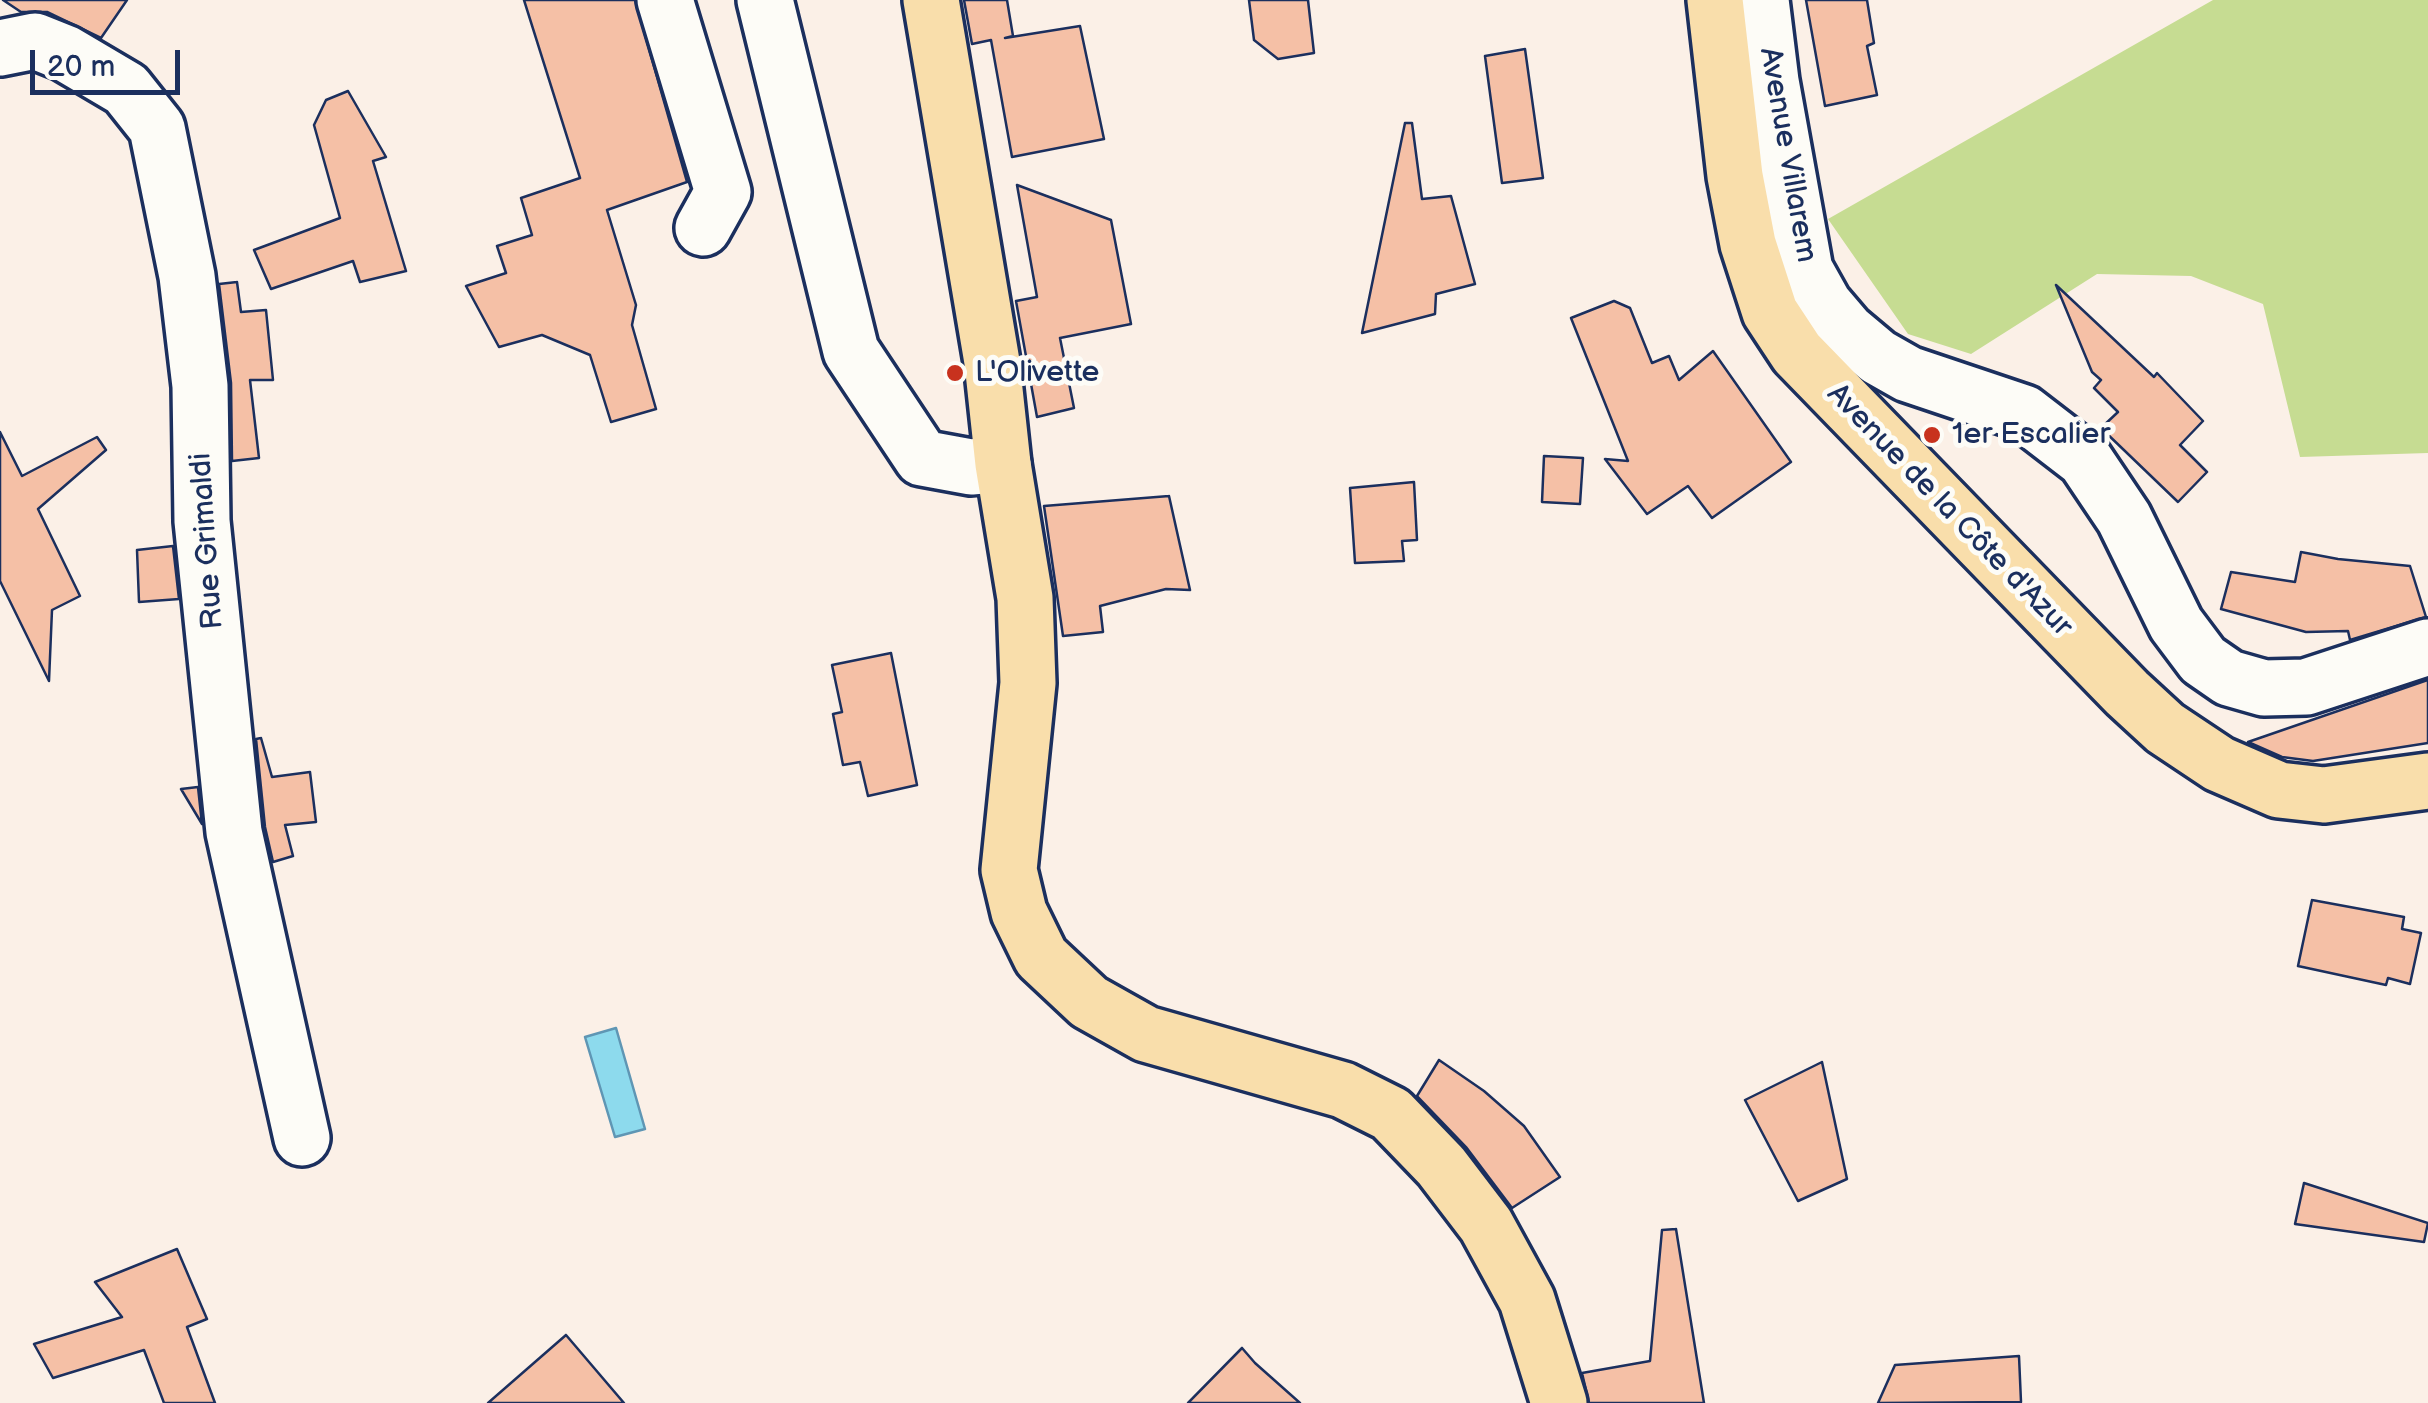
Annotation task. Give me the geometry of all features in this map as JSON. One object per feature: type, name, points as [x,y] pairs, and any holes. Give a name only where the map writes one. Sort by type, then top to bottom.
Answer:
[{"type":"main road","points":[[931,0],[992,362],[1024,598],[1028,683],[1009,870],[1018,912],[1042,956],[1089,1002],[1146,1034],[1344,1090],[1390,1114],[1441,1166],[1486,1225],[1527,1300],[1560,1403]]},
{"type":"main road","name":"Avenue de la Côte d'Azur","points":[[1715,0],[1735,176],[1748,244],[1770,312],[1797,353],[2127,693],[2166,728],[2219,764],[2278,790],[2324,795],[2428,781]]},
{"type":"street","points":[[666,0],[723,192],[703,228]]},
{"type":"street","points":[[765,0],[851,350],[922,458],[971,466],[1004,464]]},
{"type":"street","name":"Avenue Villarem","points":[[1760,0],[1805,270],[1824,304],[1847,331],[1878,357],[1908,374],[2024,414],[2085,460],[2124,518],[2176,624],[2203,660],[2229,678],[2264,688],[2306,688],[2428,647]]},
{"type":"street","name":"Rue Grimaldi","points":[[0,48],[35,41],[65,53],[126,89],[158,128],[187,276],[200,386],[202,521],[234,832],[302,1138]]},
{"type":"green space","points":[[2213,0],[2428,0],[2428,453],[2300,457],[2263,304],[2191,276],[2097,274],[1971,354],[1908,334],[1828,219]]},
{"type":"water","points":[[616,1028],[645,1129],[615,1137],[585,1037]]},
{"type":"building","points":[[3,0],[127,0],[101,38],[47,12],[21,12]]},
{"type":"building","points":[[524,0],[635,0],[687,182],[607,210],[636,305],[632,325],[656,409],[611,422],[590,355],[542,335],[499,347],[466,286],[506,273],[497,246],[532,235],[521,198],[580,178]]},
{"type":"building","points":[[964,0],[1007,0],[1013,36],[1005,38],[1080,26],[1104,139],[1012,157],[991,40],[972,44]]},
{"type":"building","points":[[1249,0],[1308,0],[1314,53],[1278,59],[1254,40]]},
{"type":"building","points":[[1806,0],[1867,0],[1874,43],[1867,46],[1877,95],[1825,106]]},
{"type":"building","points":[[1525,49],[1543,178],[1502,183],[1485,56]]},
{"type":"building","points":[[348,91],[386,157],[373,161],[406,271],[360,282],[353,261],[271,289],[254,250],[340,218],[314,125],[326,100]]},
{"type":"building","points":[[1405,123],[1412,123],[1422,199],[1451,196],[1475,284],[1436,294],[1435,314],[1362,333]]},
{"type":"building","points":[[1017,185],[1111,220],[1131,324],[1060,338],[1074,408],[1037,417],[1016,301],[1037,297]]},
{"type":"building","points":[[237,282],[241,312],[266,310],[273,380],[250,380],[259,458],[232,461],[231,383],[219,284]]},
{"type":"building","points":[[2056,285],[2154,377],[2157,373],[2203,421],[2180,445],[2207,472],[2178,502],[2101,428],[2118,412],[2094,388],[2101,380],[2092,372]]},
{"type":"building","points":[[1614,301],[1630,308],[1652,363],[1669,356],[1679,380],[1713,351],[1791,462],[1712,518],[1688,486],[1647,514],[1605,459],[1628,461],[1571,318]]},
{"type":"building","points":[[0,432],[22,476],[97,437],[106,450],[38,509],[80,596],[52,610],[49,681],[0,581]]},
{"type":"building","points":[[1544,456],[1583,458],[1580,504],[1542,502]]},
{"type":"building","points":[[1414,482],[1417,540],[1402,541],[1404,561],[1355,563],[1350,488]]},
{"type":"building","points":[[1169,496],[1190,590],[1166,589],[1100,606],[1103,632],[1063,636],[1044,506]]},
{"type":"building","points":[[173,546],[179,599],[139,602],[137,550]]},
{"type":"building","points":[[2301,552],[2410,566],[2426,617],[2350,640],[2348,631],[2306,632],[2221,609],[2231,572],[2295,582]]},
{"type":"building","points":[[891,653],[917,785],[868,796],[860,762],[843,765],[833,714],[842,712],[832,665]]},
{"type":"building","points":[[2428,680],[2428,743],[2313,761],[2282,757],[2248,742]]},
{"type":"building","points":[[261,738],[272,777],[310,772],[316,822],[285,825],[293,856],[273,862],[265,827],[256,739]]},
{"type":"building","points":[[198,787],[202,824],[181,789]]},
{"type":"building","points":[[2312,900],[2404,917],[2402,929],[2421,933],[2410,984],[2388,978],[2386,985],[2298,966]]},
{"type":"building","points":[[1439,1060],[1484,1091],[1524,1126],[1560,1177],[1512,1208],[1466,1147],[1417,1096]]},
{"type":"building","points":[[1822,1062],[1847,1179],[1798,1201],[1745,1100]]},
{"type":"building","points":[[2304,1183],[2428,1223],[2424,1242],[2295,1224]]},
{"type":"building","points":[[1676,1229],[1704,1403],[1589,1403],[1582,1373],[1650,1361],[1662,1230]]},
{"type":"building","points":[[177,1249],[207,1319],[187,1327],[215,1403],[164,1403],[144,1350],[53,1378],[34,1344],[122,1317],[95,1282]]},
{"type":"building","points":[[566,1335],[624,1403],[488,1403]]},
{"type":"building","points":[[1242,1348],[1255,1363],[1300,1403],[1188,1403]]},
{"type":"building","points":[[2019,1356],[2021,1402],[1878,1403],[1895,1365]]},
{"type":"place","name":"L'Olivette","points":[[955,373]]},
{"type":"place","name":"1er Escalier","points":[[1932,435]]}]
